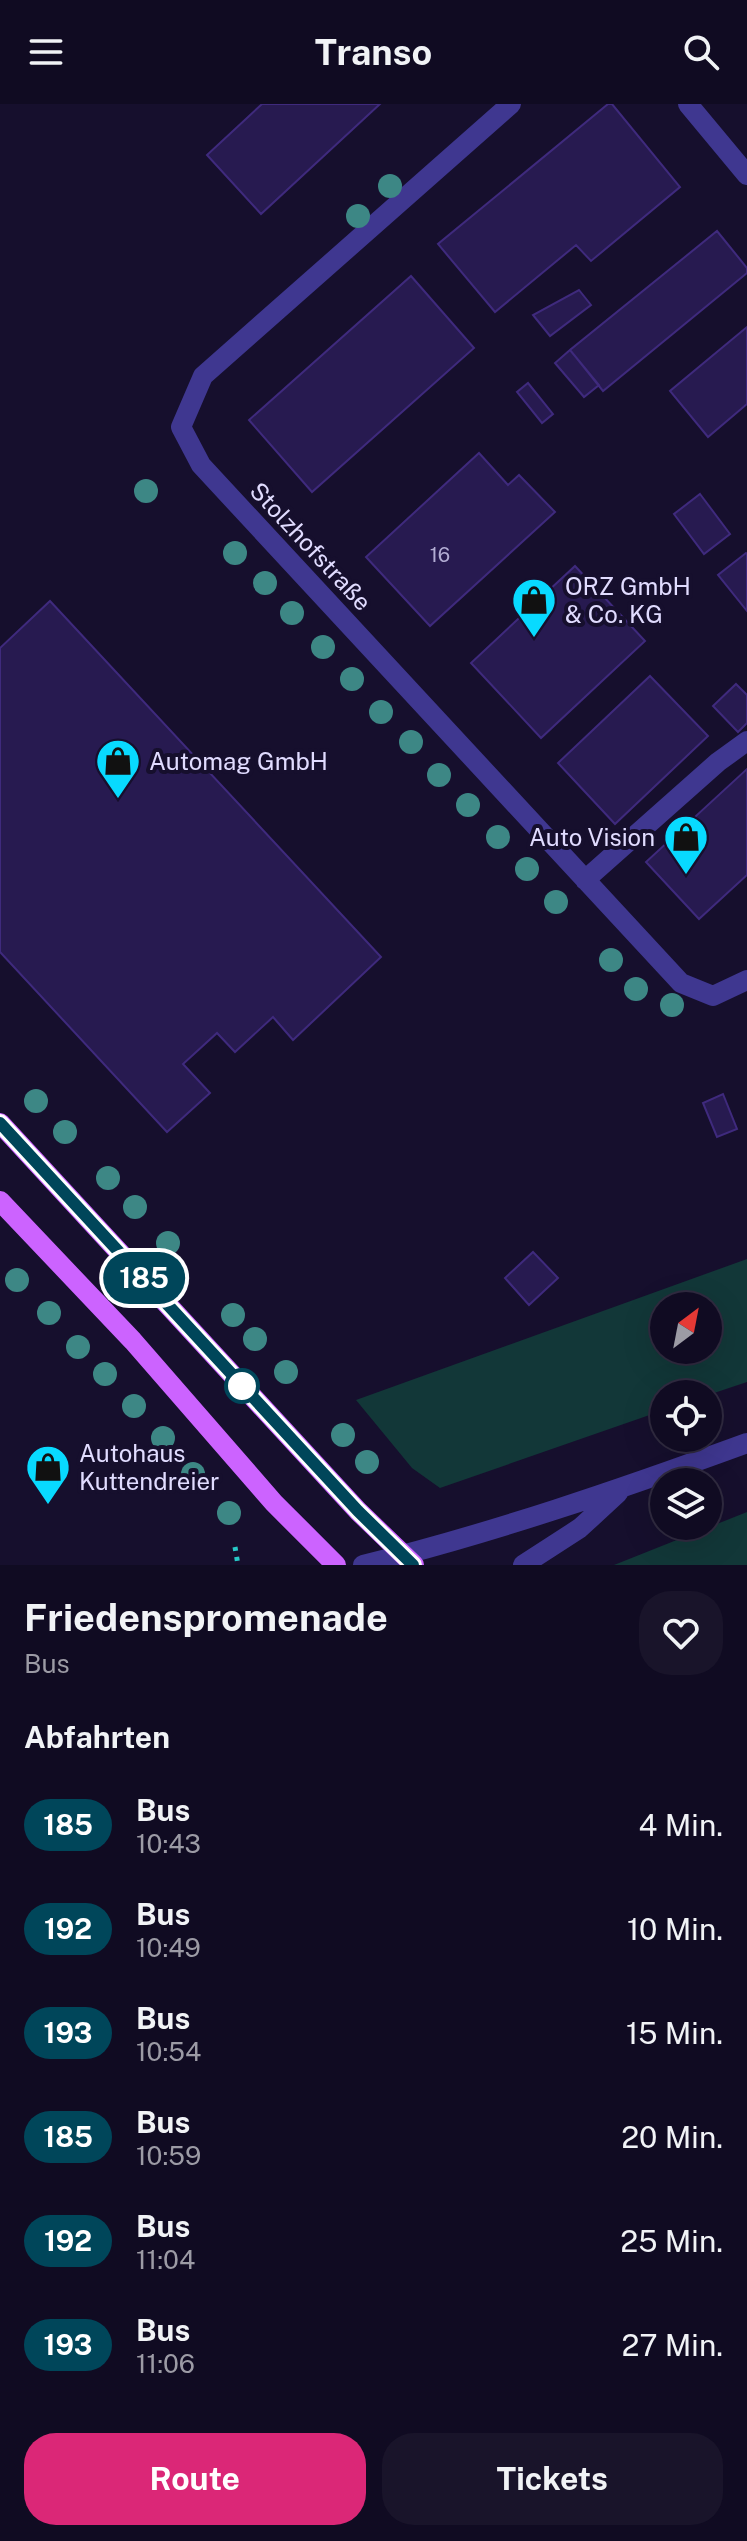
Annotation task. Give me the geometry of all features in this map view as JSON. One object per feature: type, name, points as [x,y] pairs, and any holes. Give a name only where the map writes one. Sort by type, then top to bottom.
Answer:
[{"type":"main road","points":[[0,1123],[358,1511],[408,1560]]},
{"type":"main road","points":[[0,1201],[133,1341],[274,1503],[336,1565]]},
{"type":"street","name":"Stolzhofstraße","points":[[511,104],[203,376],[181,427],[201,465],[681,983],[713,996],[747,980]]},
{"type":"street","points":[[688,104],[747,175]]},
{"type":"street","points":[[585,880],[718,762],[747,741]]},
{"type":"street","points":[[363,1565],[408,1560],[624,1488],[747,1443]]},
{"type":"street","points":[[523,1565],[580,1528],[624,1488]]},
{"type":"path","points":[[235,1547],[238,1565]]},
{"type":"green space","points":[[747,1259],[747,1382],[722,1390],[722,1380],[650,1380],[650,1415],[440,1488],[412,1468],[356,1400],[650,1294],[650,1364],[722,1364],[722,1292],[655,1292]]},
{"type":"green space","points":[[747,1512],[747,1565],[614,1565],[677,1540],[722,1540],[722,1522]]},
{"type":"building","points":[[262,104],[380,104],[261,214],[207,155]]},
{"type":"building","points":[[608,104],[612,104],[680,187],[591,261],[576,245],[495,312],[438,244]]},
{"type":"building","points":[[717,231],[747,268],[747,273],[603,391],[570,350]]},
{"type":"building","points":[[411,276],[474,348],[312,492],[249,420]]},
{"type":"building","points":[[579,290],[591,305],[550,336],[533,315]]},
{"type":"building","points":[[747,327],[747,404],[708,437],[670,391]]},
{"type":"building","points":[[570,350],[599,385],[584,397],[555,363]]},
{"type":"building","points":[[528,383],[553,414],[542,423],[517,392]]},
{"type":"building","points":[[479,453],[508,485],[519,475],[555,512],[430,626],[366,557]]},
{"type":"building","points":[[700,494],[730,534],[704,554],[674,514]]},
{"type":"building","points":[[747,554],[747,611],[718,575]]},
{"type":"building","points":[[575,566],[645,641],[541,738],[471,663]]},
{"type":"building","name":"Automag GmbH","points":[[50,601],[381,957],[293,1040],[273,1017],[235,1052],[217,1033],[183,1064],[210,1093],[167,1132],[0,952],[0,648]]},
{"type":"building","points":[[650,676],[708,736],[615,824],[558,763]]},
{"type":"building","points":[[736,684],[747,695],[747,723],[738,732],[713,706]]},
{"type":"building","points":[[747,769],[747,875],[699,919],[646,862]]},
{"type":"building","points":[[723,1094],[737,1129],[717,1137],[703,1103]]},
{"type":"building","points":[[533,1252],[558,1278],[529,1305],[505,1278]]},
{"type":"bus line","name":"185","points":[[0,1123],[358,1511],[413,1565]]},
{"type":"place","name":"ORZ GmbH & Co. KG","points":[[534,639]]},
{"type":"place","name":"Automag GmbH","points":[[118,800]]},
{"type":"place","name":"Auto Vision","points":[[686,876]]},
{"type":"place","name":"Autohaus Kuttendreier","points":[[48,1506]]}]
